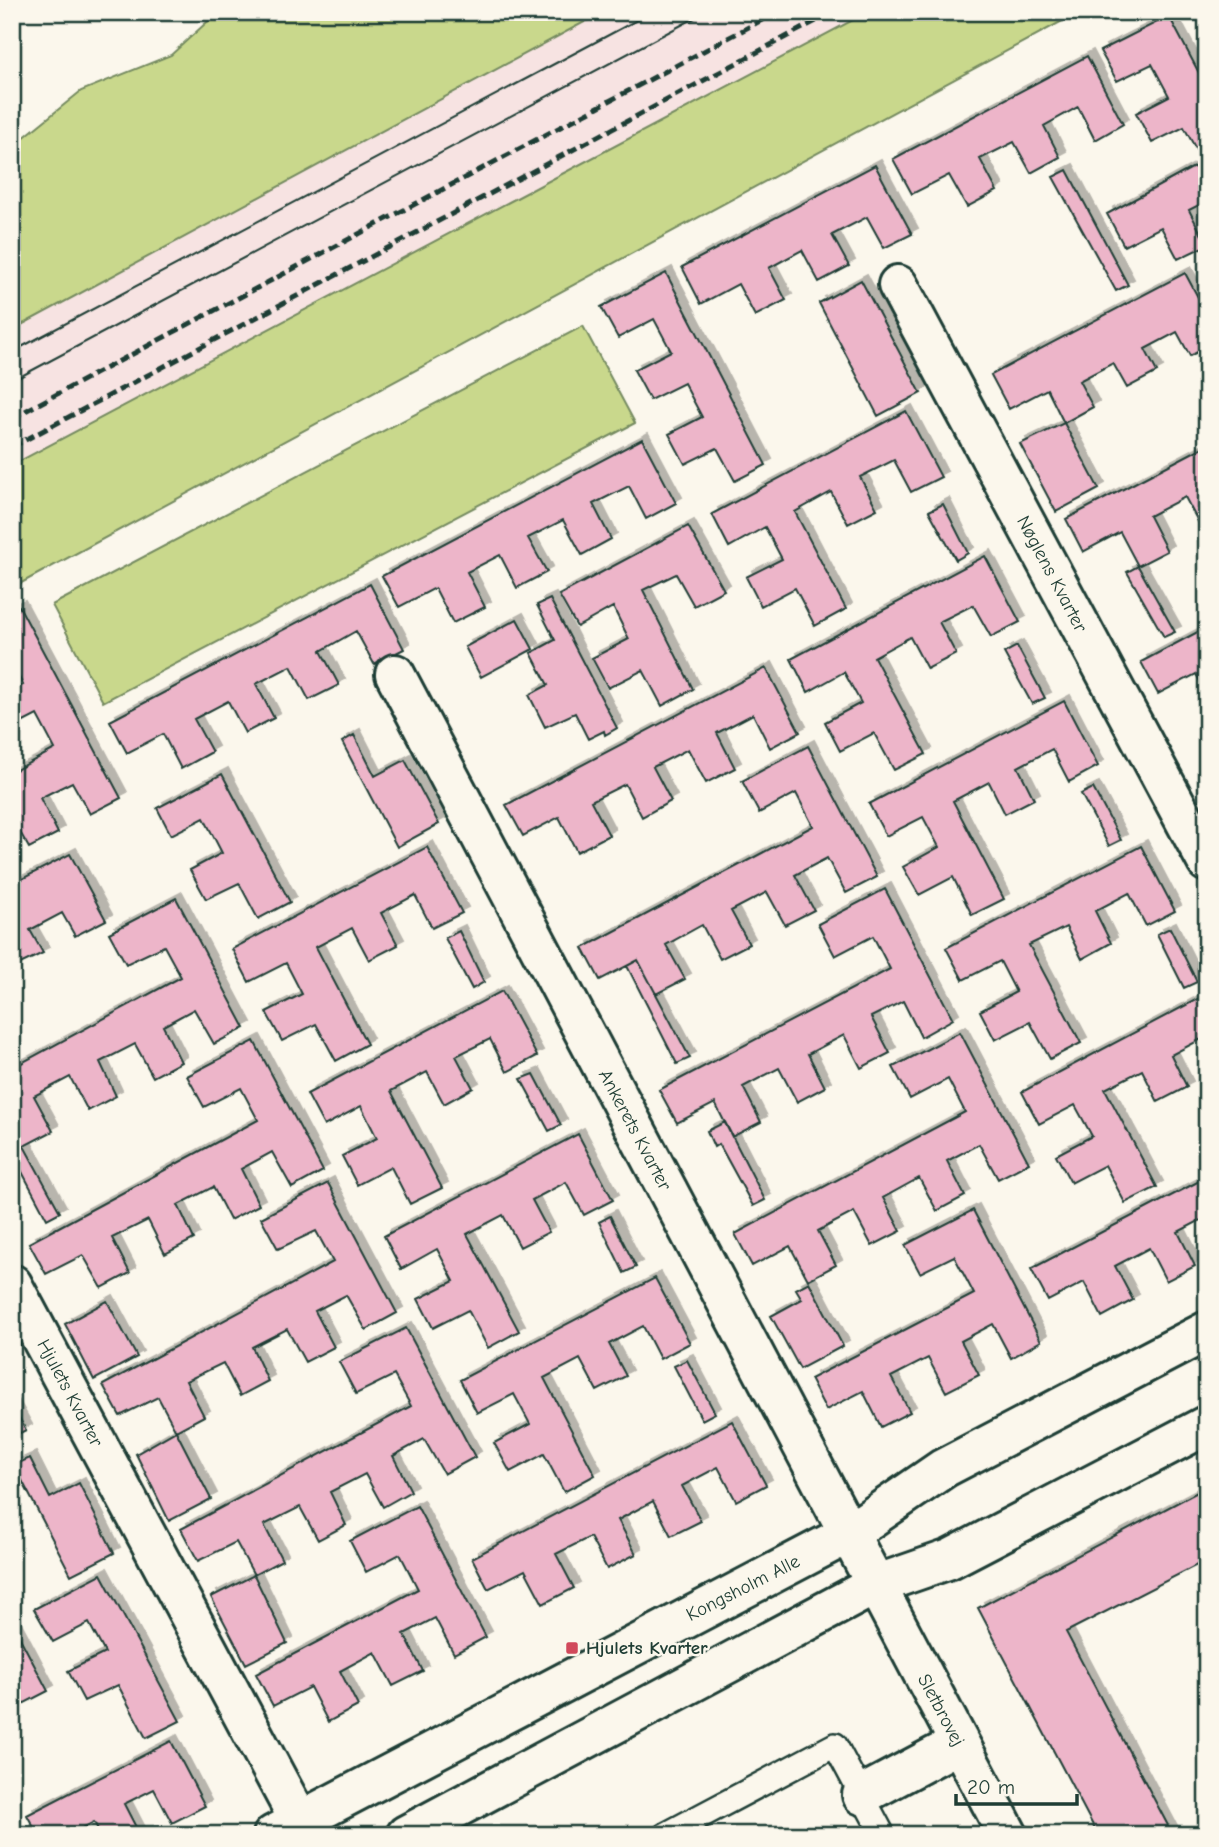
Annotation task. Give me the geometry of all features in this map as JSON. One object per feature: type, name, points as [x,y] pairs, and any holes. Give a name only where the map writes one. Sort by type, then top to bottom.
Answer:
[{"type":"street","name":"Nøglens Kvarter","points":[[898,285],[1207,862]]},
{"type":"street","name":"Ankerets Kvarter","points":[[395,674],[875,1585]]},
{"type":"street","name":"Hjulets Kvarter","points":[[12,1283],[293,1830]]},
{"type":"street","name":"Kongsholm Alle","points":[[293,1830],[848,1534],[944,1468],[1207,1331]]},
{"type":"street","points":[[406,1835],[875,1585],[950,1559],[1207,1425]]},
{"type":"street","name":"Sletbrovej","points":[[875,1585],[1007,1835]]},
{"type":"street","points":[[862,1795],[958,1744]]},
{"type":"lane","points":[[665,1835],[835,1745],[883,1835]]},
{"type":"shaded area","points":[[603,12],[868,12],[12,465],[12,330]]},
{"type":"green space","points":[[218,12],[603,12],[12,330],[12,147],[81,91],[171,55]]},
{"type":"green space","points":[[868,12],[1079,12],[12,588],[12,465]]},
{"type":"green space","points":[[583,326],[635,423],[103,702],[52,605]]},
{"type":"building","points":[[1169,16],[1207,88],[1207,201],[1189,210],[1207,245],[1178,259],[1161,227],[1124,246],[1107,214],[1203,162],[1184,127],[1152,143],[1136,113],[1169,96],[1152,64],[1117,81],[1100,51]]},
{"type":"building","points":[[1087,56],[1123,124],[1095,140],[1078,107],[1044,126],[1060,157],[1031,173],[1014,142],[980,159],[997,191],[967,207],[949,175],[912,194],[893,159]]},
{"type":"building","points":[[875,165],[912,234],[884,248],[867,217],[832,235],[849,266],[819,282],[802,250],[769,268],[786,300],[755,316],[738,284],[701,304],[682,267]]},
{"type":"building","points":[[1067,170],[1128,285],[1116,291],[1053,177]]},
{"type":"building","points":[[666,273],[766,465],[735,481],[717,448],[685,464],[669,434],[702,417],[684,383],[650,400],[634,370],[671,351],[654,319],[618,338],[601,307]]},
{"type":"building","points":[[1185,273],[1207,314],[1207,347],[1190,356],[1177,332],[1145,349],[1157,372],[1127,388],[1113,363],[1079,381],[1093,407],[1064,423],[1047,389],[1009,409],[991,375]]},
{"type":"building","points":[[861,280],[921,393],[878,416],[819,303]]},
{"type":"building","points":[[906,411],[941,477],[911,492],[894,460],[860,477],[877,509],[848,524],[831,492],[795,512],[846,609],[815,626],[795,588],[761,606],[746,577],[782,559],[765,527],[729,547],[712,514]]},
{"type":"building","points":[[1064,423],[1099,489],[1056,512],[1020,444]]},
{"type":"building","points":[[642,439],[676,503],[646,519],[629,486],[593,504],[611,539],[582,555],[563,520],[528,538],[547,572],[517,588],[500,555],[467,572],[485,607],[453,623],[435,588],[399,607],[382,576]]},
{"type":"building","points":[[1207,445],[1207,529],[1203,531],[1185,497],[1149,516],[1167,551],[1138,566],[1120,532],[1083,552],[1066,519]]},
{"type":"building","points":[[943,504],[968,553],[956,560],[929,511]]},
{"type":"building","points":[[688,526],[724,590],[694,606],[676,574],[643,590],[693,689],[662,706],[643,670],[608,688],[592,658],[629,639],[613,607],[577,627],[559,595]]},
{"type":"building","points":[[985,556],[1020,622],[991,637],[973,605],[939,622],[956,654],[927,669],[910,637],[874,657],[926,754],[894,770],[874,733],[840,751],[825,722],[861,703],[844,672],[808,692],[791,659]]},
{"type":"building","points":[[1138,566],[1175,632],[1164,637],[1127,572]]},
{"type":"building","points":[[370,584],[404,649],[374,664],[356,631],[321,651],[339,685],[309,700],[291,666],[256,684],[274,718],[245,733],[228,701],[194,719],[212,752],[181,769],[163,734],[127,753],[110,721]]},
{"type":"building","points":[[550,599],[617,728],[605,735],[604,731],[588,739],[575,713],[545,727],[529,695],[548,685],[531,653],[555,640],[537,605]]},
{"type":"building","points":[[19,606],[121,798],[90,814],[72,782],[40,798],[58,833],[29,848],[12,818],[12,772],[55,749],[37,715],[12,728],[12,690],[23,685],[12,664],[12,609]]},
{"type":"building","points":[[517,619],[533,649],[481,677],[465,647]]},
{"type":"building","points":[[1207,627],[1207,694],[1196,674],[1158,694],[1141,662]]},
{"type":"building","points":[[1017,646],[1045,698],[1032,704],[1004,653]]},
{"type":"building","points":[[766,668],[800,732],[770,748],[753,714],[717,733],[735,768],[706,783],[688,749],[653,767],[671,801],[642,817],[625,784],[591,801],[609,835],[577,852],[559,817],[523,836],[506,805]]},
{"type":"building","points":[[1064,701],[1098,766],[1069,782],[1052,749],[1018,767],[1034,799],[1005,814],[989,782],[953,801],[1004,899],[972,915],[953,877],[919,895],[903,867],[939,847],[923,817],[886,836],[869,804]]},
{"type":"building","points":[[354,735],[375,776],[405,760],[439,824],[397,847],[342,742]]},
{"type":"building","points":[[808,746],[877,877],[846,893],[827,858],[795,875],[814,910],[785,925],[767,892],[731,911],[749,944],[720,959],[702,925],[666,945],[685,979],[656,994],[638,960],[600,980],[583,948],[813,826],[796,793],[759,813],[742,781]]},
{"type":"building","points":[[222,774],[290,902],[258,919],[239,883],[206,899],[190,870],[222,853],[204,818],[171,835],[157,808]]},
{"type":"building","points":[[1093,788],[1121,840],[1109,846],[1081,794]]},
{"type":"building","points":[[1141,846],[1175,911],[1146,926],[1129,893],[1095,911],[1111,943],[1082,959],[1066,927],[1029,945],[1081,1043],[1050,1059],[1030,1022],[995,1040],[980,1011],[1016,992],[1000,961],[963,980],[946,948]]},
{"type":"building","points":[[427,847],[462,913],[432,928],[415,895],[381,913],[398,945],[369,960],[352,928],[316,947],[367,1044],[336,1061],[316,1024],[282,1041],[266,1012],[302,994],[286,963],[249,982],[232,949]]},
{"type":"building","points":[[70,854],[106,920],[75,936],[62,913],[30,930],[43,953],[12,968],[12,884]]},
{"type":"building","points":[[885,889],[953,1019],[921,1037],[903,1001],[871,1017],[890,1053],[861,1068],[844,1035],[808,1054],[825,1087],[797,1102],[779,1068],[743,1087],[761,1122],[732,1137],[715,1103],[677,1123],[659,1090],[890,969],[873,936],[835,956],[818,924]]},
{"type":"building","points":[[176,898],[245,1028],[214,1044],[194,1009],[163,1026],[181,1062],[153,1077],[135,1044],[100,1062],[116,1096],[88,1111],[70,1077],[34,1096],[53,1131],[24,1146],[12,1124],[12,1068],[181,977],[164,946],[126,964],[109,933]]},
{"type":"building","points":[[1170,928],[1197,982],[1184,988],[1157,934]]},
{"type":"building","points":[[459,931],[484,982],[472,989],[445,938]]},
{"type":"building","points":[[638,960],[690,1058],[677,1064],[627,966]]},
{"type":"building","points":[[502,991],[537,1056],[507,1072],[490,1039],[456,1056],[473,1088],[444,1104],[427,1072],[391,1091],[442,1188],[410,1204],[391,1167],[357,1185],[342,1156],[377,1138],[361,1106],[324,1126],[307,1094]]},
{"type":"building","points":[[1207,994],[1207,1041],[1205,1037],[1171,1055],[1187,1087],[1158,1102],[1142,1070],[1105,1089],[1157,1187],[1125,1203],[1105,1165],[1071,1183],[1056,1155],[1092,1136],[1075,1105],[1039,1124],[1022,1092]]},
{"type":"building","points":[[960,1032],[1029,1163],[998,1179],[979,1144],[947,1161],[965,1196],[937,1211],[919,1178],[883,1198],[901,1231],[872,1246],[854,1212],[818,1231],[836,1265],[808,1280],[790,1246],[752,1266],[735,1234],[965,1112],[948,1079],[910,1099],[893,1067]]},
{"type":"building","points":[[254,1041],[323,1171],[292,1188],[272,1152],[241,1169],[259,1205],[230,1220],[213,1187],[178,1205],[194,1239],[165,1254],[148,1220],[112,1238],[130,1273],[102,1288],[83,1255],[46,1274],[29,1243],[258,1120],[241,1088],[204,1107],[187,1076]]},
{"type":"building","points":[[534,1074],[561,1125],[549,1131],[521,1079]]},
{"type":"building","points":[[725,1122],[765,1200],[753,1206],[719,1144],[714,1147],[707,1131]]},
{"type":"building","points":[[12,1124],[60,1212],[47,1219],[12,1153]]},
{"type":"building","points":[[578,1134],[613,1200],[584,1215],[566,1182],[532,1200],[549,1232],[520,1247],[503,1215],[467,1234],[519,1331],[488,1348],[468,1310],[433,1328],[418,1299],[454,1281],[437,1249],[401,1269],[384,1236]]},
{"type":"building","points":[[1207,1177],[1207,1217],[1178,1232],[1195,1266],[1166,1281],[1149,1248],[1115,1266],[1133,1300],[1102,1317],[1084,1282],[1048,1301],[1031,1269]]},
{"type":"building","points":[[328,1183],[397,1313],[366,1330],[346,1295],[315,1311],[334,1347],[305,1362],[287,1329],[252,1347],[268,1381],[240,1396],[223,1363],[186,1381],[204,1416],[176,1431],[158,1397],[120,1416],[103,1385],[333,1262],[316,1231],[278,1249],[261,1218]]},
{"type":"building","points":[[973,1210],[1041,1341],[1011,1358],[993,1324],[961,1341],[979,1375],[946,1392],[928,1358],[891,1377],[910,1412],[881,1427],[863,1391],[826,1410],[810,1379],[974,1294],[954,1256],[920,1273],[905,1245]]},
{"type":"building","points":[[610,1216],[636,1267],[624,1273],[599,1222]]},
{"type":"building","points":[[655,1278],[690,1343],[660,1359],[643,1326],[609,1344],[626,1376],[597,1391],[580,1359],[544,1378],[595,1475],[564,1492],[544,1454],[510,1472],[494,1443],[530,1424],[514,1394],[477,1413],[460,1380]]},
{"type":"building","points":[[809,1282],[843,1346],[800,1369],[771,1316],[802,1299],[796,1289]]},
{"type":"building","points":[[107,1301],[137,1357],[94,1380],[65,1324]]},
{"type":"building","points":[[406,1328],[475,1457],[444,1474],[424,1439],[393,1456],[411,1491],[383,1507],[365,1474],[330,1492],[346,1525],[318,1540],[300,1507],[264,1525],[282,1560],[254,1575],[236,1542],[198,1561],[181,1529],[411,1406],[394,1375],[356,1394],[339,1362]]},
{"type":"building","points":[[687,1360],[715,1413],[702,1420],[674,1366]]},
{"type":"building","points":[[12,1405],[26,1430],[12,1437]]},
{"type":"building","points":[[732,1421],[766,1485],[736,1501],[718,1467],[682,1486],[701,1521],[671,1536],[653,1501],[618,1520],[636,1554],[607,1569],[590,1537],[556,1554],[574,1588],[543,1604],[525,1570],[488,1589],[472,1558]]},
{"type":"building","points":[[176,1431],[211,1499],[169,1521],[136,1454]]},
{"type":"building","points":[[30,1458],[50,1498],[79,1483],[114,1553],[71,1575],[14,1465]]},
{"type":"building","points":[[1207,1487],[1207,1560],[1066,1632],[1173,1835],[1098,1835],[978,1608]]},
{"type":"building","points":[[417,1506],[486,1637],[454,1654],[435,1618],[404,1634],[423,1671],[393,1686],[375,1652],[340,1671],[358,1706],[328,1722],[310,1687],[273,1706],[256,1674],[418,1589],[400,1554],[366,1572],[350,1541]]},
{"type":"building","points":[[101,1574],[180,1721],[146,1738],[118,1685],[84,1701],[68,1671],[105,1653],[89,1623],[53,1642],[34,1609]]},
{"type":"building","points":[[254,1575],[287,1643],[246,1664],[211,1597]]},
{"type":"building","points":[[12,1623],[48,1691],[19,1706],[12,1692]]},
{"type":"building","points":[[171,1741],[205,1806],[172,1823],[154,1789],[124,1804],[140,1835],[101,1835],[94,1822],[69,1835],[38,1835],[27,1815]]},
{"type":"tram line","points":[[12,352],[652,12]]},
{"type":"tram line","points":[[12,381],[706,12]]},
{"type":"railway","points":[[12,418],[777,12]]},
{"type":"railway","points":[[12,447],[833,12]]},
{"type":"place","name":"Hjulets Kvarter","points":[[572,1648]]}]
